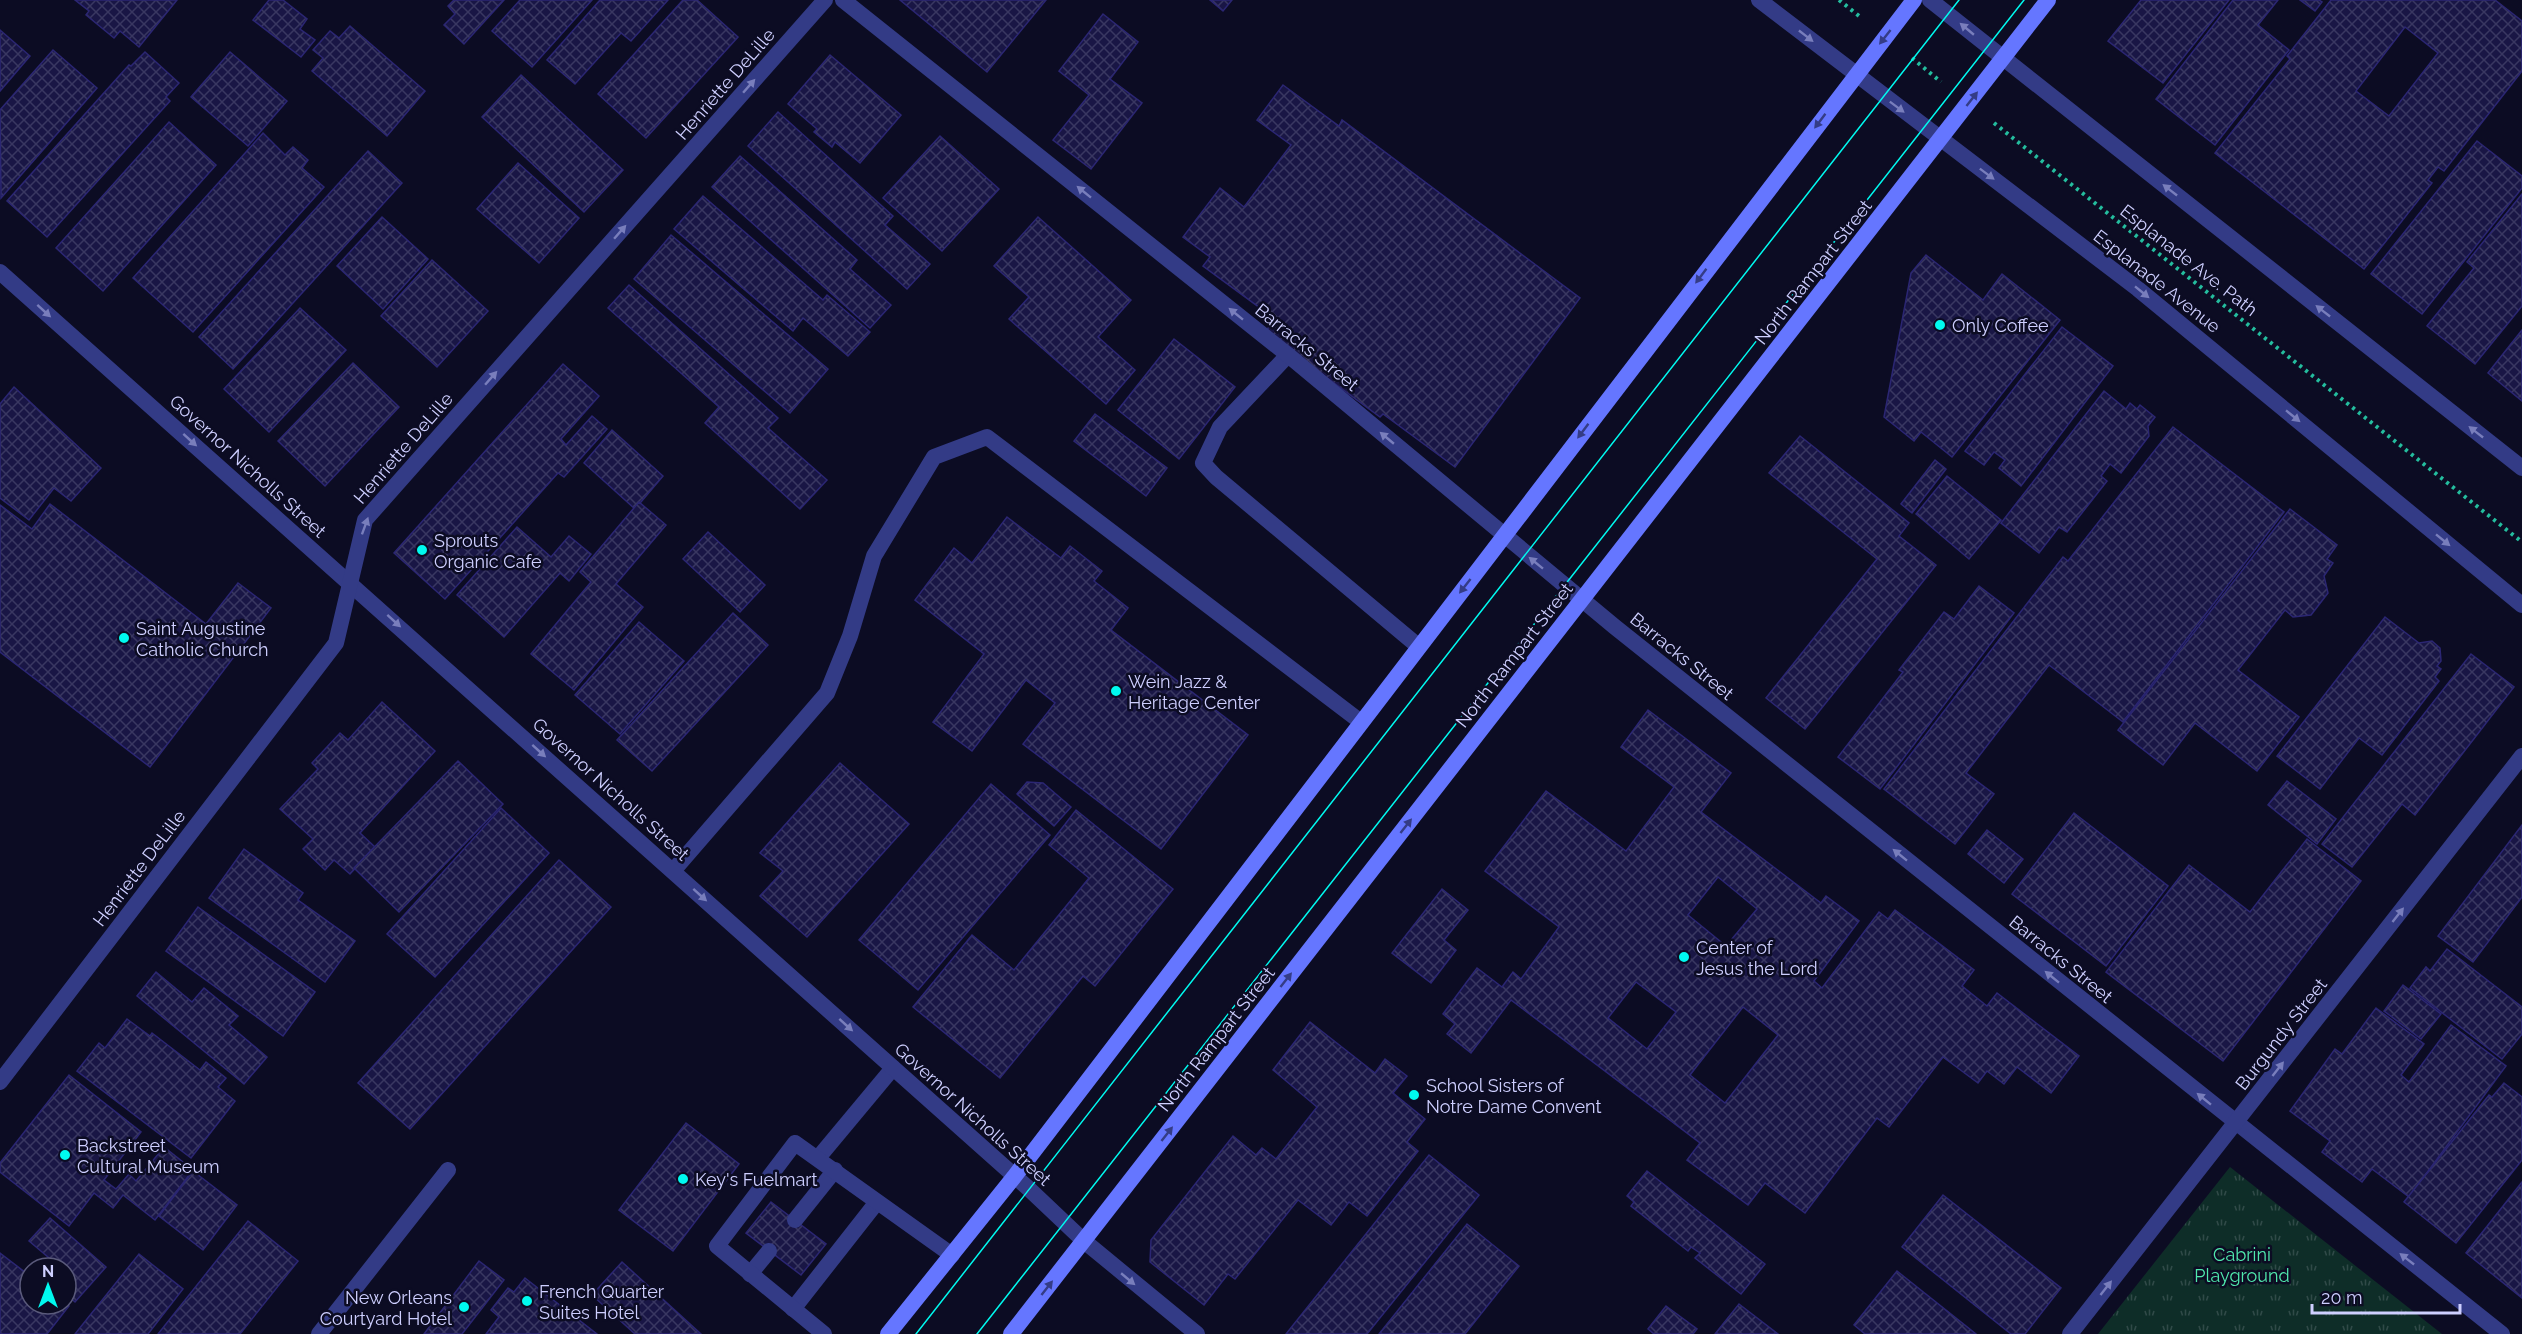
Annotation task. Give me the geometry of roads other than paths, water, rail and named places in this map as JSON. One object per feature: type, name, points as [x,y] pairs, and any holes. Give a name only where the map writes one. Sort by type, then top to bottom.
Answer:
[{"type":"main road","points":[[888,1334],[1014,1177],[1855,74],[1914,0]]},
{"type":"main road","name":"North Rampart Street","points":[[1011,1334],[2048,0]]},
{"type":"street","name":"Henriette DeLille","points":[[0,1082],[336,643],[365,520],[825,0]]},
{"type":"street","name":"Barracks Street","points":[[843,0],[1288,355],[1581,600],[2235,1124],[2502,1334]]},
{"type":"street","name":"Esplanade Avenue","points":[[1759,0],[2138,289],[2522,605]]},
{"type":"street","points":[[1930,0],[2522,468]]},
{"type":"street","name":"Governor Nicholls Street","points":[[0,272],[350,582],[1084,1241],[1197,1334]]},
{"type":"street","points":[[1288,355],[1221,428],[1203,463],[1418,646]]},
{"type":"street","points":[[674,872],[827,693],[850,636],[874,556],[934,457],[987,437],[1361,722]]},
{"type":"street","name":"Burgundy Street","points":[[2070,1334],[2522,756]]},
{"type":"street","points":[[818,1158],[893,1068]]},
{"type":"street","points":[[824,1334],[717,1246],[795,1143],[952,1255]]},
{"type":"street","points":[[319,1334],[448,1170]]},
{"type":"street","points":[[795,1220],[835,1170]]},
{"type":"street","points":[[793,1309],[878,1202]]},
{"type":"street","points":[[750,1274],[769,1251]]},
{"type":"tram line","points":[[916,1334],[1959,0]]},
{"type":"tram line","points":[[977,1334],[2024,0]]},
{"type":"place","name":"Only Coffee","points":[[1940,325]]},
{"type":"place","name":"Sprouts Organic Cafe","points":[[422,550]]},
{"type":"place","name":"Saint Augustine Catholic Church","points":[[124,638]]},
{"type":"place","name":"Wein Jazz & Heritage Center","points":[[1116,691]]},
{"type":"place","name":"Center of Jesus the Lord","points":[[1684,957]]},
{"type":"place","name":"School Sisters of Notre Dame Convent","points":[[1414,1095]]},
{"type":"place","name":"Backstreet Cultural Museum","points":[[65,1155]]},
{"type":"place","name":"Key's Fuelmart","points":[[683,1179]]},
{"type":"place","name":"French Quarter Suites Hotel","points":[[527,1301]]},
{"type":"place","name":"New Orleans Courtyard Hotel","points":[[464,1307]]},
{"type":"park label","name":"Cabrini Playground","points":[[2242,1264]]}]
